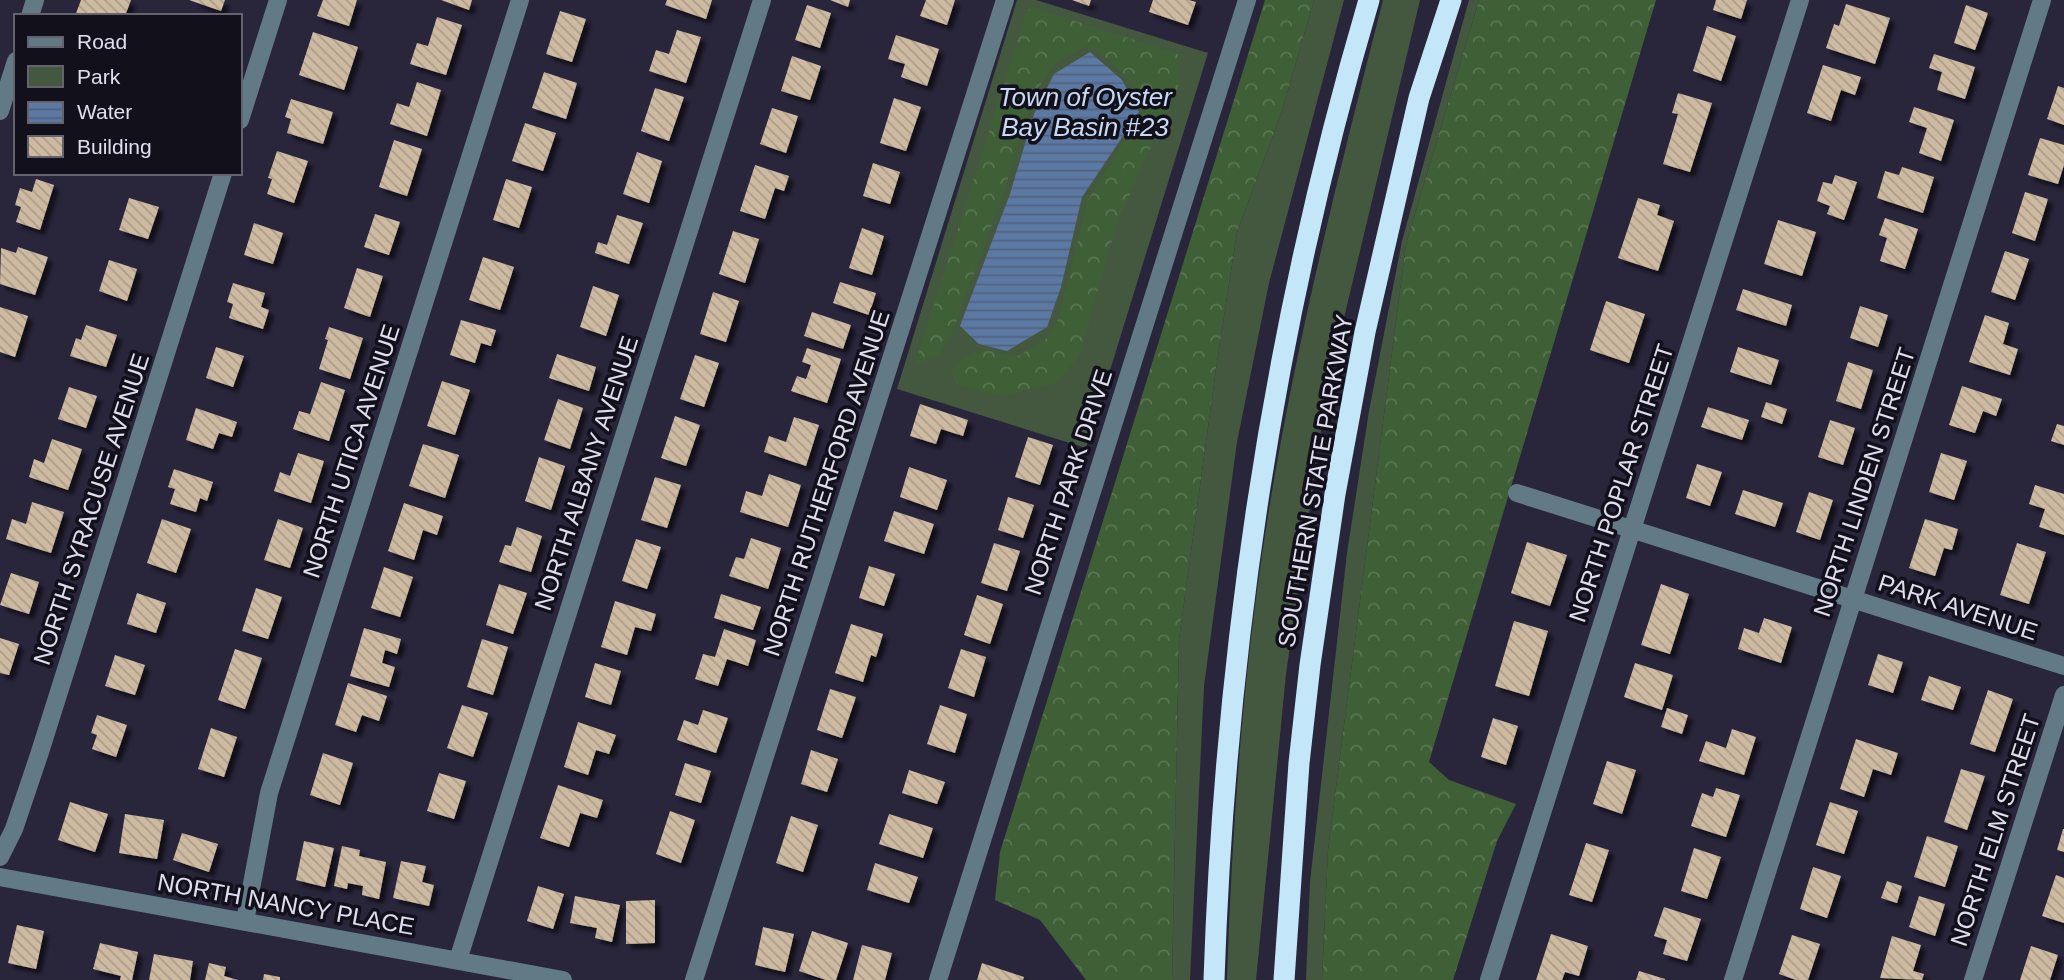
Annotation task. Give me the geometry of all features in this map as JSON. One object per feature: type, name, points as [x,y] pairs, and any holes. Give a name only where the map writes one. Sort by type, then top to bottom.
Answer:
[{"type":"highway","name":"SOUTHERN STATE PARKWAY","points":[[1214,980],[1224,778],[1244,594],[1271,420],[1317,190],[1369,0]]},
{"type":"highway","name":"SOUTHERN STATE PARKWAY","points":[[1284,980],[1299,763],[1335,494],[1365,332],[1419,98],[1451,0]]},
{"type":"street","points":[[242,114],[278,0]]},
{"type":"street","name":"NORTH UTICA AVENUE","points":[[245,921],[269,793],[520,0]]},
{"type":"street","name":"NORTH ALBANY AVENUE","points":[[457,960],[762,0]]},
{"type":"street","name":"NORTH RUTHERFORD AVENUE","points":[[694,980],[1005,0]]},
{"type":"street","name":"NORTH PARK DRIVE","points":[[938,980],[1247,0]]},
{"type":"street","name":"NORTH POPLAR STREET","points":[[1489,980],[1800,0]]},
{"type":"street","name":"NORTH LINDEN STREET","points":[[1733,980],[2042,0]]},
{"type":"street","points":[[0,111],[14,67]]},
{"type":"street","name":"NORTH SYRACUSE AVENUE","points":[[0,857],[14,829],[39,755],[222,175]]},
{"type":"street","name":"PARK AVENUE","points":[[1517,493],[2064,666]]},
{"type":"street","name":"NORTH ELM STREET","points":[[1973,980],[2064,695]]},
{"type":"street","name":"NORTH NANCY PLACE","points":[[0,877],[563,980]]},
{"type":"green space","points":[[1017,0],[1036,0],[1208,53],[1086,448],[897,389]]},
{"type":"green space","points":[[1265,0],[1314,0],[1282,111],[1237,232],[1217,362],[1179,639],[1172,980],[1086,980],[1040,920],[995,900],[1000,852]]},
{"type":"green space","points":[[1314,0],[1344,0],[1269,283],[1237,442],[1204,686],[1190,980],[1172,980],[1179,639],[1217,362],[1237,232],[1282,111]]},
{"type":"green space","points":[[1383,0],[1420,0],[1327,389],[1286,674],[1256,980],[1227,980],[1240,750],[1251,636],[1267,522],[1304,325]]},
{"type":"green space","points":[[1469,0],[1479,0],[1406,244],[1328,850],[1322,980],[1306,980],[1310,882],[1347,553],[1369,411],[1402,241]]},
{"type":"green space","points":[[1479,0],[1656,0],[1429,762],[1449,780],[1516,804],[1497,841],[1453,980],[1322,980],[1328,850],[1406,244]]},
{"type":"green space","points":[[1032,7],[1178,54],[1178,88],[1118,220],[1079,355],[1056,383],[1001,396],[957,384],[951,370],[975,352],[988,351],[1018,356],[1046,339],[1057,324],[1088,200],[1145,108],[1121,72],[1095,51],[1085,47],[1058,60],[1034,94],[1004,192],[952,333],[938,355],[915,364],[1027,12]]},
{"type":"water","name":"Town of Oyster Bay Basin #23","points":[[1090,52],[1122,80],[1139,112],[1082,197],[1061,287],[1047,327],[1007,351],[979,344],[960,326],[1010,194],[1034,114],[1054,74]]},
{"type":"building","points":[[81,0],[131,0],[126,14],[76,14]]},
{"type":"building","points":[[189,0],[225,0],[221,11]]},
{"type":"building","points":[[323,0],[357,0],[349,26],[317,16]]},
{"type":"building","points":[[441,0],[472,0],[469,10]]},
{"type":"building","points":[[667,0],[712,0],[706,19],[665,5]]},
{"type":"building","points":[[830,0],[850,0],[848,7]]},
{"type":"building","points":[[926,0],[955,0],[947,25],[920,16]]},
{"type":"building","points":[[1072,0],[1091,0],[1089,6]]},
{"type":"building","points":[[1153,0],[1196,2],[1188,25],[1149,12]]},
{"type":"building","points":[[1716,0],[1747,0],[1741,19],[1713,10]]},
{"type":"building","points":[[1846,4],[1890,18],[1875,64],[1826,48],[1834,24],[1839,26]]},
{"type":"building","points":[[807,5],[831,13],[820,48],[795,40]]},
{"type":"building","points":[[1966,5],[1988,13],[1975,50],[1954,43]]},
{"type":"building","points":[[560,11],[586,19],[572,62],[546,54]]},
{"type":"building","points":[[437,17],[462,25],[446,75],[410,64],[417,43],[428,46]]},
{"type":"building","points":[[1707,26],[1736,36],[1721,81],[1693,71]]},
{"type":"building","points":[[677,30],[701,37],[686,83],[649,71],[656,50],[669,54]]},
{"type":"building","points":[[313,32],[358,47],[344,90],[299,75]]},
{"type":"building","points":[[896,35],[939,49],[927,86],[901,77],[905,64],[888,59]]},
{"type":"building","points":[[1934,54],[1975,67],[1965,99],[1937,90],[1942,72],[1929,68]]},
{"type":"building","points":[[792,56],[821,66],[810,100],[781,91]]},
{"type":"building","points":[[1823,65],[1861,77],[1855,95],[1841,90],[1831,121],[1807,113]]},
{"type":"building","points":[[544,72],[577,83],[566,119],[532,108]]},
{"type":"building","points":[[417,82],[441,90],[427,136],[390,124],[397,103],[409,107]]},
{"type":"building","points":[[2058,86],[2064,88],[2064,125],[2047,119]]},
{"type":"building","points":[[655,88],[684,97],[669,141],[641,131]]},
{"type":"building","points":[[1678,93],[1712,103],[1690,172],[1663,164],[1678,114],[1672,113]]},
{"type":"building","points":[[894,98],[921,107],[906,151],[880,143]]},
{"type":"building","points":[[291,99],[333,112],[323,144],[287,133],[291,119],[285,117]]},
{"type":"building","points":[[1914,107],[1954,120],[1941,161],[1919,153],[1927,128],[1909,122]]},
{"type":"building","points":[[772,108],[798,116],[786,153],[760,144]]},
{"type":"building","points":[[525,123],[556,133],[543,171],[512,161]]},
{"type":"building","points":[[2040,138],[2064,145],[2064,165],[2058,184],[2028,175]]},
{"type":"building","points":[[394,140],[422,149],[407,196],[379,187]]},
{"type":"building","points":[[277,151],[308,161],[294,203],[267,194],[272,179],[268,178]]},
{"type":"building","points":[[637,152],[662,161],[649,203],[623,194]]},
{"type":"building","points":[[873,163],[900,172],[890,204],[863,196]]},
{"type":"building","points":[[755,165],[789,176],[784,191],[775,188],[765,219],[740,211]]},
{"type":"building","points":[[1902,167],[1934,177],[1923,213],[1877,198],[1885,171],[1899,175]]},
{"type":"building","points":[[1835,175],[1857,182],[1844,220],[1827,214],[1830,206],[1817,201],[1823,182],[1832,184]]},
{"type":"building","points":[[36,179],[54,185],[40,230],[16,222],[21,207],[15,205],[20,188],[32,192]]},
{"type":"building","points":[[506,179],[532,187],[519,228],[493,220]]},
{"type":"building","points":[[2025,192],[2048,199],[2035,241],[2012,233]]},
{"type":"building","points":[[129,198],[159,207],[148,239],[119,230]]},
{"type":"building","points":[[1638,198],[1660,205],[1657,215],[1674,221],[1658,271],[1618,258]]},
{"type":"building","points":[[375,214],[400,222],[389,255],[364,247]]},
{"type":"building","points":[[617,215],[643,223],[629,264],[595,253],[598,242],[607,245]]},
{"type":"building","points":[[1885,218],[1918,229],[1905,269],[1880,261],[1887,238],[1879,235]]},
{"type":"building","points":[[1778,220],[1816,232],[1802,276],[1764,264]]},
{"type":"building","points":[[254,223],[283,233],[273,264],[244,255]]},
{"type":"building","points":[[862,228],[884,236],[872,275],[849,268]]},
{"type":"building","points":[[733,231],[759,239],[745,283],[719,274]]},
{"type":"building","points":[[18,247],[48,257],[35,295],[0,284],[1,248],[16,253]]},
{"type":"building","points":[[2005,251],[2029,259],[2015,300],[1991,292]]},
{"type":"building","points":[[483,257],[514,267],[500,310],[469,300]]},
{"type":"building","points":[[109,260],[137,269],[127,301],[99,291]]},
{"type":"building","points":[[357,268],[383,276],[370,317],[344,308]]},
{"type":"building","points":[[840,282],[876,293],[869,315],[833,303]]},
{"type":"building","points":[[233,283],[265,293],[261,307],[269,310],[263,329],[229,318],[233,304],[227,302]]},
{"type":"building","points":[[593,286],[619,295],[606,336],[580,327]]},
{"type":"building","points":[[1743,289],[1792,305],[1786,326],[1736,310]]},
{"type":"building","points":[[713,292],[739,301],[726,342],[700,334]]},
{"type":"building","points":[[1606,301],[1645,314],[1629,363],[1590,350]]},
{"type":"building","points":[[1860,306],[1888,315],[1878,347],[1850,338]]},
{"type":"building","points":[[0,307],[28,316],[15,357],[0,352]]},
{"type":"building","points":[[812,312],[851,325],[843,349],[804,336]]},
{"type":"building","points":[[1985,315],[2009,323],[2003,344],[2018,349],[2010,375],[1969,362]]},
{"type":"building","points":[[461,320],[496,330],[491,346],[481,343],[475,363],[450,355]]},
{"type":"building","points":[[86,325],[117,335],[106,367],[70,356],[76,338],[81,340]]},
{"type":"building","points":[[329,327],[363,338],[350,379],[319,369]]},
{"type":"building","points":[[216,347],[244,356],[233,387],[206,378]]},
{"type":"building","points":[[1738,347],[1779,360],[1771,385],[1730,372]]},
{"type":"building","points":[[807,348],[841,359],[827,403],[791,391],[797,376],[806,379],[811,365],[802,362]]},
{"type":"building","points":[[557,354],[596,367],[589,391],[549,378]]},
{"type":"building","points":[[695,355],[719,363],[704,407],[680,399]]},
{"type":"building","points":[[1848,362],[1873,370],[1861,409],[1836,401]]},
{"type":"building","points":[[442,381],[470,390],[455,435],[427,426]]},
{"type":"building","points":[[321,382],[345,390],[329,441],[293,429],[299,411],[310,414]]},
{"type":"building","points":[[1962,386],[2002,399],[1996,416],[1983,411],[1975,433],[1949,425]]},
{"type":"building","points":[[69,387],[97,396],[86,428],[58,419]]},
{"type":"building","points":[[558,399],[583,408],[570,449],[544,440]]},
{"type":"building","points":[[1766,402],[1787,409],[1782,424],[1761,417]]},
{"type":"building","points":[[920,404],[968,420],[963,436],[941,429],[936,444],[910,436]]},
{"type":"building","points":[[1708,407],[1749,420],[1742,440],[1701,427]]},
{"type":"building","points":[[196,408],[237,422],[232,437],[219,433],[213,449],[186,440]]},
{"type":"building","points":[[675,416],[700,425],[686,466],[661,458]]},
{"type":"building","points":[[794,417],[819,425],[806,466],[764,452],[769,436],[786,442]]},
{"type":"building","points":[[1830,420],[1855,428],[1843,465],[1818,457]]},
{"type":"building","points":[[2057,424],[2064,426],[2064,445],[2051,441]]},
{"type":"building","points":[[1028,437],[1053,445],[1040,485],[1015,477]]},
{"type":"building","points":[[52,439],[82,449],[68,490],[29,477],[34,459],[44,463]]},
{"type":"building","points":[[423,444],[459,455],[445,498],[409,486]]},
{"type":"building","points":[[298,453],[324,461],[311,503],[274,491],[280,472],[290,476]]},
{"type":"building","points":[[1941,453],[1967,461],[1954,500],[1929,492]]},
{"type":"building","points":[[539,457],[565,466],[551,510],[525,501]]},
{"type":"building","points":[[1697,464],[1722,472],[1710,506],[1686,498]]},
{"type":"building","points":[[909,467],[947,480],[937,510],[900,497]]},
{"type":"building","points":[[174,469],[213,482],[207,501],[200,498],[196,512],[170,504],[175,489],[168,487]]},
{"type":"building","points":[[769,474],[801,485],[788,527],[740,512],[746,491],[762,496]]},
{"type":"building","points":[[655,477],[681,485],[667,528],[641,520]]},
{"type":"building","points":[[2035,485],[2064,494],[2064,535],[2039,527],[2045,509],[2029,504]]},
{"type":"building","points":[[1743,490],[1783,503],[1775,527],[1735,514]]},
{"type":"building","points":[[1809,492],[1833,500],[1820,540],[1796,532]]},
{"type":"building","points":[[1008,497],[1034,505],[1023,538],[998,530]]},
{"type":"building","points":[[32,502],[64,512],[51,553],[6,539],[12,519],[26,524]]},
{"type":"building","points":[[404,503],[443,516],[437,535],[423,530],[414,560],[388,551]]},
{"type":"building","points":[[894,511],[934,524],[924,554],[884,541]]},
{"type":"building","points":[[162,519],[191,529],[176,573],[147,563]]},
{"type":"building","points":[[278,519],[303,528],[290,568],[264,560]]},
{"type":"building","points":[[1925,519],[1958,529],[1952,550],[1944,548],[1935,576],[1909,568]]},
{"type":"building","points":[[517,527],[542,536],[531,572],[499,562],[505,545],[511,546]]},
{"type":"building","points":[[751,538],[781,548],[768,589],[729,576],[736,557],[744,559]]},
{"type":"building","points":[[636,539],[661,547],[647,589],[622,581]]},
{"type":"building","points":[[1527,542],[1567,555],[1550,606],[1511,593]]},
{"type":"building","points":[[994,543],[1020,551],[1007,591],[981,583]]},
{"type":"building","points":[[2017,543],[2046,552],[2029,604],[2000,595]]},
{"type":"building","points":[[869,566],[895,574],[884,606],[859,598]]},
{"type":"building","points":[[384,567],[413,577],[400,617],[371,608]]},
{"type":"building","points":[[11,573],[39,582],[29,614],[0,605]]},
{"type":"building","points":[[499,584],[527,593],[513,634],[486,625]]},
{"type":"building","points":[[1661,584],[1689,594],[1670,654],[1641,645]]},
{"type":"building","points":[[256,588],[282,597],[268,639],[242,631]]},
{"type":"building","points":[[137,593],[166,603],[156,633],[127,624]]},
{"type":"building","points":[[721,594],[761,607],[753,630],[714,618]]},
{"type":"building","points":[[977,595],[1003,604],[990,644],[964,635]]},
{"type":"building","points":[[615,601],[656,614],[651,631],[635,627],[627,655],[601,647]]},
{"type":"building","points":[[1764,618],[1792,627],[1781,663],[1738,649],[1744,628],[1759,633]]},
{"type":"building","points":[[1514,621],[1548,631],[1529,696],[1495,686]]},
{"type":"building","points":[[851,624],[883,634],[876,657],[871,655],[863,682],[835,673]]},
{"type":"building","points":[[364,628],[401,639],[397,654],[385,650],[382,663],[395,667],[389,687],[350,676]]},
{"type":"building","points":[[724,629],[756,640],[748,666],[727,659],[718,686],[695,679],[703,654],[715,657]]},
{"type":"building","points":[[0,638],[19,644],[9,675],[0,673]]},
{"type":"building","points":[[482,639],[508,647],[493,695],[467,687]]},
{"type":"building","points":[[235,649],[262,658],[245,709],[218,700]]},
{"type":"building","points":[[961,649],[986,657],[974,697],[948,688]]},
{"type":"building","points":[[1878,654],[1903,662],[1893,693],[1868,685]]},
{"type":"building","points":[[115,655],[145,665],[135,695],[105,686]]},
{"type":"building","points":[[595,663],[621,671],[611,705],[585,697]]},
{"type":"building","points":[[1635,663],[1673,675],[1662,710],[1624,697]]},
{"type":"building","points":[[1929,676],[1961,687],[1953,710],[1921,700]]},
{"type":"building","points":[[348,683],[387,696],[379,721],[362,715],[356,732],[335,725]]},
{"type":"building","points":[[830,689],[856,697],[842,738],[817,730]]},
{"type":"building","points":[[1988,690],[2013,699],[1995,752],[1970,744]]},
{"type":"building","points":[[462,705],[488,713],[473,757],[447,748]]},
{"type":"building","points":[[940,705],[967,714],[955,753],[927,744]]},
{"type":"building","points":[[1667,708],[1688,715],[1682,734],[1661,727]]},
{"type":"building","points":[[703,710],[728,718],[716,753],[677,740],[684,720],[698,725]]},
{"type":"building","points":[[97,715],[127,725],[116,757],[92,749],[97,735],[91,733]]},
{"type":"building","points":[[1493,718],[1518,726],[1506,765],[1481,757]]},
{"type":"building","points":[[578,722],[616,735],[609,754],[596,750],[588,775],[564,767]]},
{"type":"building","points":[[211,728],[237,737],[224,777],[198,769]]},
{"type":"building","points":[[1732,729],[1756,737],[1744,775],[1699,761],[1706,741],[1726,748]]},
{"type":"building","points":[[1856,739],[1898,753],[1891,775],[1873,769],[1864,797],[1840,789]]},
{"type":"building","points":[[811,750],[838,759],[827,792],[801,784]]},
{"type":"building","points":[[323,753],[353,763],[340,805],[310,795]]},
{"type":"building","points":[[1607,761],[1636,770],[1622,814],[1593,804]]},
{"type":"building","points":[[685,763],[711,771],[701,803],[675,795]]},
{"type":"building","points":[[1961,769],[1985,776],[1967,830],[1944,822]]},
{"type":"building","points":[[909,770],[945,782],[937,804],[902,793]]},
{"type":"building","points":[[439,773],[466,781],[454,819],[427,811]]},
{"type":"building","points":[[558,785],[603,800],[597,818],[580,813],[569,847],[540,838]]},
{"type":"building","points":[[1716,788],[1740,795],[1726,837],[1691,826],[1702,793],[1713,797]]},
{"type":"building","points":[[70,802],[108,814],[95,852],[58,840]]},
{"type":"building","points":[[1830,802],[1858,811],[1844,854],[1816,845]]},
{"type":"building","points":[[670,811],[695,820],[681,863],[656,854]]},
{"type":"building","points":[[125,814],[164,820],[157,859],[119,853]]},
{"type":"building","points":[[889,814],[933,828],[923,858],[879,844]]},
{"type":"building","points":[[791,816],[818,825],[803,872],[776,863]]},
{"type":"building","points":[[2064,829],[2064,852],[2057,850]]},
{"type":"building","points":[[182,833],[218,844],[209,872],[173,860]]},
{"type":"building","points":[[1927,836],[1958,846],[1945,887],[1914,877]]},
{"type":"building","points":[[304,841],[334,848],[325,887],[296,880]]},
{"type":"building","points":[[1586,843],[1609,850],[1592,902],[1569,895]]},
{"type":"building","points":[[342,846],[360,850],[359,856],[386,862],[379,899],[362,895],[363,886],[348,883],[347,889],[334,886]]},
{"type":"building","points":[[1694,848],[1721,857],[1707,899],[1681,891]]},
{"type":"building","points":[[401,861],[426,866],[422,882],[434,885],[429,906],[393,898]]},
{"type":"building","points":[[875,863],[918,877],[909,903],[867,890]]},
{"type":"building","points":[[1813,867],[1841,876],[1827,918],[1800,909]]},
{"type":"building","points":[[2056,875],[2064,878],[2064,923],[2042,916]]},
{"type":"building","points":[[1887,881],[1902,886],[1897,903],[1881,898]]},
{"type":"building","points":[[538,886],[564,894],[553,929],[527,921]]},
{"type":"building","points":[[575,896],[620,905],[612,942],[595,938],[597,928],[570,923]]},
{"type":"building","points":[[1919,896],[1945,904],[1935,936],[1909,927]]},
{"type":"building","points":[[655,900],[655,943],[626,944],[626,901]]},
{"type":"building","points":[[1664,907],[1701,919],[1687,961],[1663,954],[1667,940],[1654,936]]},
{"type":"building","points":[[17,925],[44,931],[36,969],[8,963]]},
{"type":"building","points":[[763,927],[794,934],[785,972],[755,965]]},
{"type":"building","points":[[812,931],[848,943],[836,980],[826,980],[799,971]]},
{"type":"building","points":[[1551,934],[1588,946],[1579,976],[1565,972],[1562,980],[1536,980]]},
{"type":"building","points":[[1792,935],[1820,944],[1808,980],[1796,980],[1779,974]]},
{"type":"building","points":[[1892,936],[1921,945],[1913,971],[1924,974],[1922,980],[1880,978]]},
{"type":"building","points":[[100,943],[138,952],[132,980],[120,980],[121,976],[93,969]]},
{"type":"building","points":[[862,945],[892,953],[885,980],[853,980]]},
{"type":"building","points":[[2031,946],[2058,955],[2050,980],[2020,980]]},
{"type":"building","points":[[154,954],[193,961],[190,980],[149,980]]},
{"type":"building","points":[[209,963],[226,967],[224,976],[238,980],[205,980]]},
{"type":"building","points":[[982,963],[1024,977],[1023,980],[977,980]]},
{"type":"building","points":[[1639,971],[1665,979],[1665,980],[1636,980]]},
{"type":"building","points":[[264,974],[280,977],[280,980],[263,980]]}]
